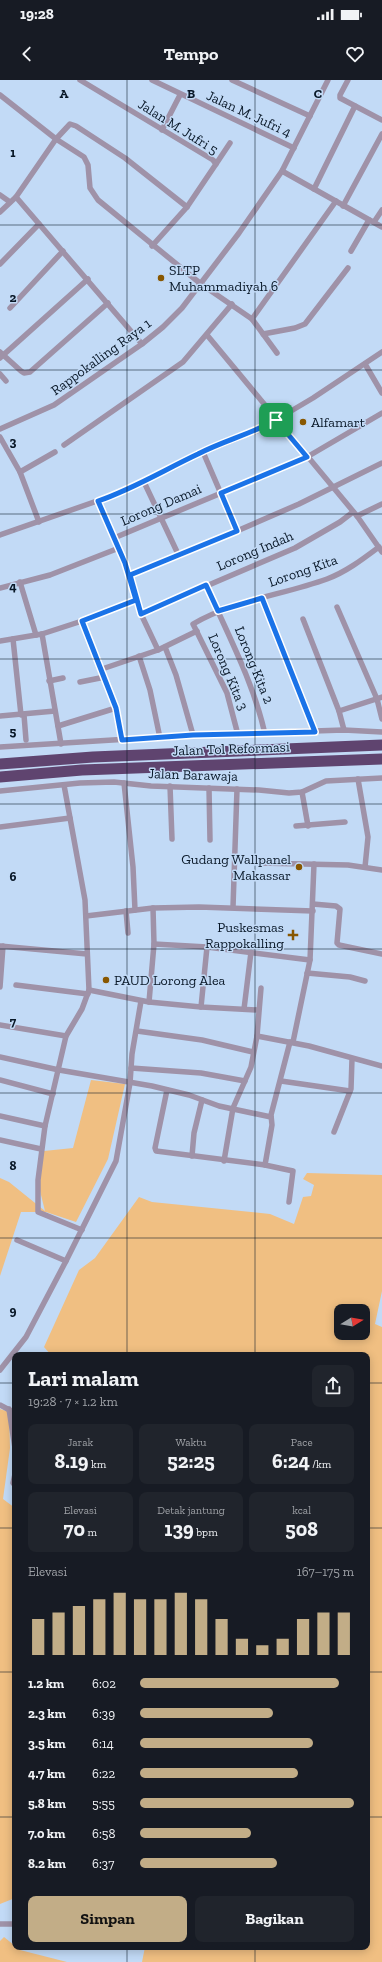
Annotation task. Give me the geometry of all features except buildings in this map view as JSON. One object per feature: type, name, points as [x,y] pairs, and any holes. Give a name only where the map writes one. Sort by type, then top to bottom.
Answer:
[{"type":"highway","name":"Jalan Tol Reformasi","points":[[0,764],[93,757],[382,745]]},
{"type":"highway","points":[[0,757],[93,757]]},
{"type":"highway","name":"Jalan Tol Reformasi","points":[[0,777],[82,770],[382,759]]},
{"type":"street","name":"Jalan M. Jufri 5","points":[[80,80],[213,160],[216,164],[187,207],[152,246]]},
{"type":"street","name":"Jalan M. Jufri 4","points":[[152,80],[180,95],[294,148]]},
{"type":"street","points":[[232,80],[310,116]]},
{"type":"street","name":"Rappokalling Raya 1","points":[[0,429],[54,405],[142,344],[172,317],[201,284],[282,171],[328,80]]},
{"type":"street","points":[[348,80],[339,98],[382,120]]},
{"type":"street","points":[[0,95],[56,139],[84,158],[89,170],[88,183],[98,200],[152,246],[201,284],[252,319],[277,353]]},
{"type":"street","points":[[162,130],[180,95]]},
{"type":"street","points":[[314,189],[355,106]]},
{"type":"street","points":[[0,212],[16,197],[56,139],[66,127],[73,124],[125,158],[187,207]]},
{"type":"street","points":[[344,206],[382,134]]},
{"type":"street","points":[[216,164],[230,143]]},
{"type":"street","points":[[282,171],[382,227]]},
{"type":"street","points":[[0,195],[10,202]]},
{"type":"street","points":[[16,197],[88,279],[142,344]]},
{"type":"street","points":[[252,319],[336,202]]},
{"type":"street","points":[[351,251],[372,221],[382,210]]},
{"type":"street","points":[[0,264],[39,224]]},
{"type":"street","points":[[10,308],[63,251]]},
{"type":"street","points":[[263,334],[295,328],[305,324],[348,268]]},
{"type":"street","points":[[88,279],[1,355],[23,373],[30,372],[108,303]]},
{"type":"street","points":[[64,445],[174,370],[207,335],[232,304]]},
{"type":"street","points":[[207,335],[355,514],[381,549]]},
{"type":"street","points":[[0,535],[98,501],[144,482],[203,452],[259,430],[382,352]]},
{"type":"street","points":[[365,364],[382,393]]},
{"type":"street","points":[[0,374],[6,381]]},
{"type":"street","name":"Lorong Damai","points":[[114,538],[307,457],[382,413]]},
{"type":"street","points":[[0,437],[20,472],[39,522]]},
{"type":"street","points":[[20,472],[55,452]]},
{"type":"street","points":[[203,452],[237,531]]},
{"type":"street","points":[[130,575],[237,531],[332,488],[382,463]]},
{"type":"street","points":[[144,482],[179,556]]},
{"type":"street","points":[[98,501],[130,575],[141,614],[158,650]]},
{"type":"street","name":"Lorong Indah","points":[[141,614],[295,548],[355,514],[382,504]]},
{"type":"street","points":[[0,588],[50,575],[119,548]]},
{"type":"street","name":"Lorong Kita","points":[[197,632],[193,624],[218,611],[328,578],[381,549]]},
{"type":"street","points":[[20,582],[39,635],[61,744]]},
{"type":"street","name":"Lorong Kita 2","points":[[206,585],[235,646],[247,676],[259,710],[265,734]]},
{"type":"street","points":[[262,598],[315,732]]},
{"type":"street","points":[[0,641],[39,635],[82,621],[136,600]]},
{"type":"street","points":[[337,607],[379,698],[382,719]]},
{"type":"street","points":[[303,619],[339,711],[344,730]]},
{"type":"street","points":[[82,621],[116,708],[122,740]]},
{"type":"street","name":"Lorong Kita 3","points":[[102,670],[158,650],[197,632],[227,693],[238,735]]},
{"type":"street","points":[[13,639],[26,740]]},
{"type":"street","points":[[165,647],[176,675],[193,735]]},
{"type":"street","points":[[139,656],[150,690],[160,738]]},
{"type":"street","points":[[80,682],[105,677]]},
{"type":"street","points":[[49,681],[63,678]]},
{"type":"street","points":[[339,711],[379,698]]},
{"type":"street","points":[[58,726],[116,708]]},
{"type":"street","points":[[0,716],[55,712]]},
{"type":"street","points":[[0,747],[193,735],[238,735],[344,730],[382,732]]},
{"type":"street","name":"Jalan Barawaja","points":[[0,791],[97,782],[289,793],[302,792],[326,781],[382,778]]},
{"type":"street","points":[[358,779],[368,836],[365,867]]},
{"type":"street","points":[[124,783],[135,910]]},
{"type":"street","points":[[64,785],[83,887],[86,916],[88,992],[82,1009],[66,1036],[52,1094],[41,1149],[38,1212],[82,1230]]},
{"type":"street","points":[[170,786],[172,839]]},
{"type":"street","points":[[209,788],[210,840]]},
{"type":"street","points":[[233,907],[237,789]]},
{"type":"street","points":[[302,792],[308,826]]},
{"type":"street","points":[[0,827],[70,818]]},
{"type":"street","points":[[296,826],[344,822]]},
{"type":"street","points":[[259,863],[314,864],[365,867],[382,870]]},
{"type":"street","points":[[265,1165],[272,1125],[271,1117],[292,1042],[310,960],[314,864]]},
{"type":"street","points":[[313,904],[336,906],[340,909],[337,942],[339,945],[382,954]]},
{"type":"street","points":[[86,916],[153,908],[233,907],[312,911]]},
{"type":"street","points":[[149,1002],[154,944],[153,908]]},
{"type":"street","points":[[126,911],[128,933]]},
{"type":"street","points":[[154,944],[207,947],[310,960]]},
{"type":"street","points":[[0,987],[1,946],[87,954]]},
{"type":"street","points":[[201,1008],[207,947]]},
{"type":"street","points":[[244,1009],[252,952]]},
{"type":"street","points":[[307,973],[350,977],[365,981]]},
{"type":"street","points":[[16,985],[88,992],[141,1001],[201,1008],[258,1010]]},
{"type":"street","points":[[224,1160],[233,1108],[250,1068],[257,1036],[258,1010],[262,988]]},
{"type":"street","points":[[14,1352],[26,1337],[116,1161],[130,1083],[133,1046],[137,1031],[141,1001]]},
{"type":"street","points":[[0,1025],[66,1036]]},
{"type":"street","points":[[137,1031],[202,1040],[253,1052]]},
{"type":"street","points":[[257,1036],[292,1042],[382,1066]]},
{"type":"street","points":[[0,1057],[59,1070],[167,1090],[271,1117]]},
{"type":"street","points":[[334,1132],[350,1091],[352,1059]]},
{"type":"street","points":[[131,1068],[201,1073],[245,1081]]},
{"type":"street","points":[[0,1080],[52,1094]]},
{"type":"street","points":[[281,1081],[350,1091]]},
{"type":"street","points":[[167,1090],[156,1150],[293,1170],[289,1202]]},
{"type":"street","points":[[192,1156],[194,1133],[202,1100]]},
{"type":"street","points":[[0,1116],[45,1126]]},
{"type":"street","points":[[0,1140],[41,1149]]},
{"type":"street","points":[[16,1240],[66,1261]]},
{"type":"street","points":[[0,1370],[12,1355]]},
{"type":"street","points":[[1,1405],[12,1410]]},
{"type":"street","points":[[0,1924],[12,1924]]},
{"type":"shaded area","points":[[91,1080],[125,1084],[108,1159],[76,1222],[46,1212],[21,1212],[0,1276],[0,1178],[9,1182],[45,1211],[37,1179],[44,1151],[73,1148]]},
{"type":"shaded area","points":[[307,1173],[382,1175],[382,1291],[375,1324],[382,1327],[382,1962],[142,1962],[144,1950],[370,1950],[370,1352],[48,1352],[44,1347],[79,1270],[95,1258],[139,1197],[152,1202],[270,1214],[294,1224],[303,1197],[311,1196],[314,1185],[303,1179]]},
{"type":"shaded area","points":[[0,1409],[9,1412],[10,1448],[3,1499],[12,1506],[12,1899],[0,1904]]},
{"type":"shaded area","points":[[4,1937],[12,1944],[12,1950],[20,1950],[67,1962],[0,1962],[0,1941]]},
{"type":"place","name":"SLTP Muhammadiyah 6","points":[[161,278]]},
{"type":"place","name":"Alfamart","points":[[303,422]]},
{"type":"place","name":"Gudang Wallpanel Makassar","points":[[299,867]]},
{"type":"place","name":"Puskesmas Rappokalling","points":[[293,935]]},
{"type":"place","name":"PAUD Lorong Alea","points":[[106,980]]},
{"type":"route","points":[[276,420],[259,430],[197,454],[132,488],[98,501],[130,575],[136,600],[82,621],[116,708],[122,740],[193,735],[315,732],[262,598],[218,611],[206,585],[141,614],[130,575],[237,531],[221,493],[307,457],[276,420]]}]
